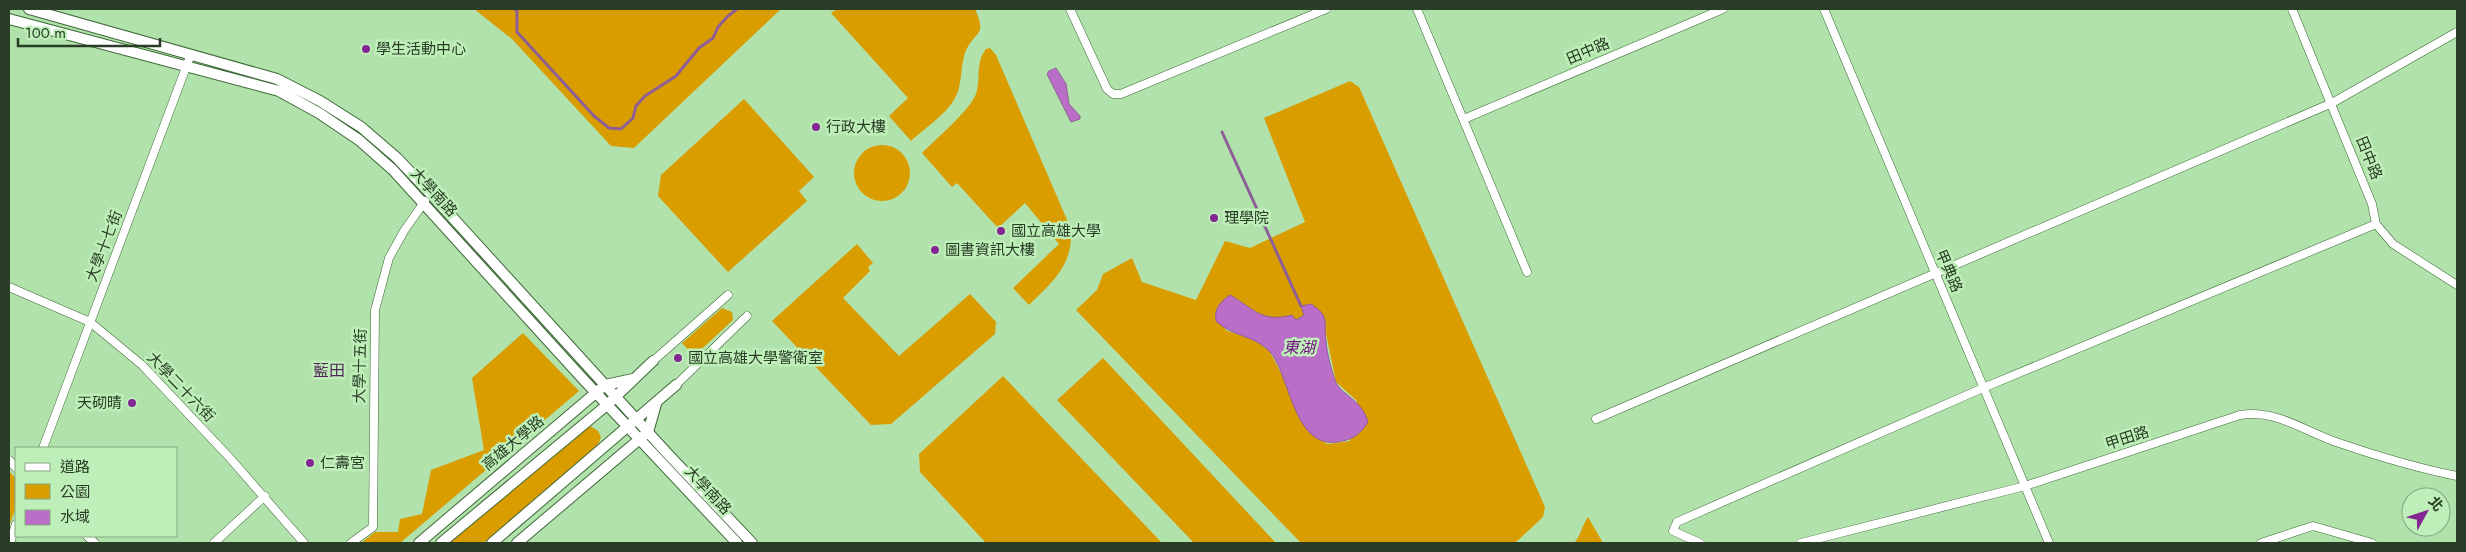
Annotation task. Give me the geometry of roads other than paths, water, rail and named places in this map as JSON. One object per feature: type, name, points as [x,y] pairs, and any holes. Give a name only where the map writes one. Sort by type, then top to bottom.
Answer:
[{"type":"street","name":"大學南路","points":[[29,9],[277,79],[320,101],[361,127],[397,158],[432,194],[637,421],[644,436],[737,543]]},
{"type":"street","points":[[1070,9],[1107,89],[1112,94],[1121,94],[1326,9]]},
{"type":"street","points":[[1417,9],[1527,272]]},
{"type":"street","name":"田中路","points":[[1464,119],[1723,9]]},
{"type":"street","name":"甲典路","points":[[1824,9],[2049,543]]},
{"type":"street","name":"田中路","points":[[2292,9],[2372,204],[2376,224],[2393,244],[2457,285]]},
{"type":"street","name":"大學南路","points":[[9,19],[186,68],[279,91],[319,113],[359,140],[424,202],[628,428],[644,436],[752,543]]},
{"type":"street","points":[[1596,419],[2332,103],[2457,32]]},
{"type":"street","name":"大學十七街","points":[[43,447],[191,54]]},
{"type":"street","name":"大學十五街","points":[[352,543],[373,527],[372,437],[375,310],[389,258],[404,230],[432,194]]},
{"type":"street","points":[[1700,543],[1672,531],[1677,522],[1983,388],[2376,224]]},
{"type":"street","name":"大學二十六街","points":[[9,287],[90,322],[142,365],[265,496],[304,543]]},
{"type":"street","points":[[654,361],[728,295]]},
{"type":"street","points":[[492,543],[637,421],[746,316]]},
{"type":"street","name":"高雄大學路","points":[[441,543],[607,405],[654,361]]},
{"type":"street","name":"高雄大學路","points":[[419,543],[605,386],[634,378]]},
{"type":"street","points":[[517,543],[644,436],[656,404]]},
{"type":"street","name":"甲田路","points":[[1801,543],[2025,486],[2252,413],[2279,418],[2337,442],[2428,470],[2457,476]]},
{"type":"street","points":[[214,543],[265,496]]},
{"type":"street","points":[[2261,543],[2313,526],[2372,543]]},
{"type":"street","points":[[10,543],[15,527]]},
{"type":"water","points":[[1056,68],[1066,84],[1069,104],[1080,116],[1080,119],[1071,122],[1047,74]]},
{"type":"water","name":"東湖","points":[[1230,295],[1252,310],[1266,316],[1282,317],[1292,315],[1296,320],[1304,315],[1301,306],[1311,304],[1324,316],[1327,351],[1335,380],[1341,390],[1361,408],[1368,422],[1359,434],[1347,440],[1337,442],[1323,441],[1311,434],[1302,423],[1295,409],[1278,364],[1271,353],[1265,347],[1229,330],[1216,321],[1218,306]]},
{"type":"waterway","points":[[514,9],[517,11],[517,32],[594,116],[609,128],[621,129],[633,118],[636,106],[645,96],[676,76],[699,48],[713,38],[718,27],[728,16],[737,9]]},
{"type":"waterway","points":[[1222,132],[1301,306]]},
{"type":"place","name":"學生活動中心","points":[[366,49]]},
{"type":"place","name":"行政大樓","points":[[816,127]]},
{"type":"place","name":"理學院","points":[[1214,218]]},
{"type":"place","name":"國立高雄大學","points":[[1001,231]]},
{"type":"place","name":"圖書資訊大樓","points":[[935,250]]},
{"type":"place","name":"國立高雄大學警衛室","points":[[678,358]]},
{"type":"place","name":"天砌晴","points":[[132,403]]},
{"type":"place","name":"仁壽宮","points":[[310,463]]},
{"type":"district","name":"藍田","points":[[329,370]]}]
